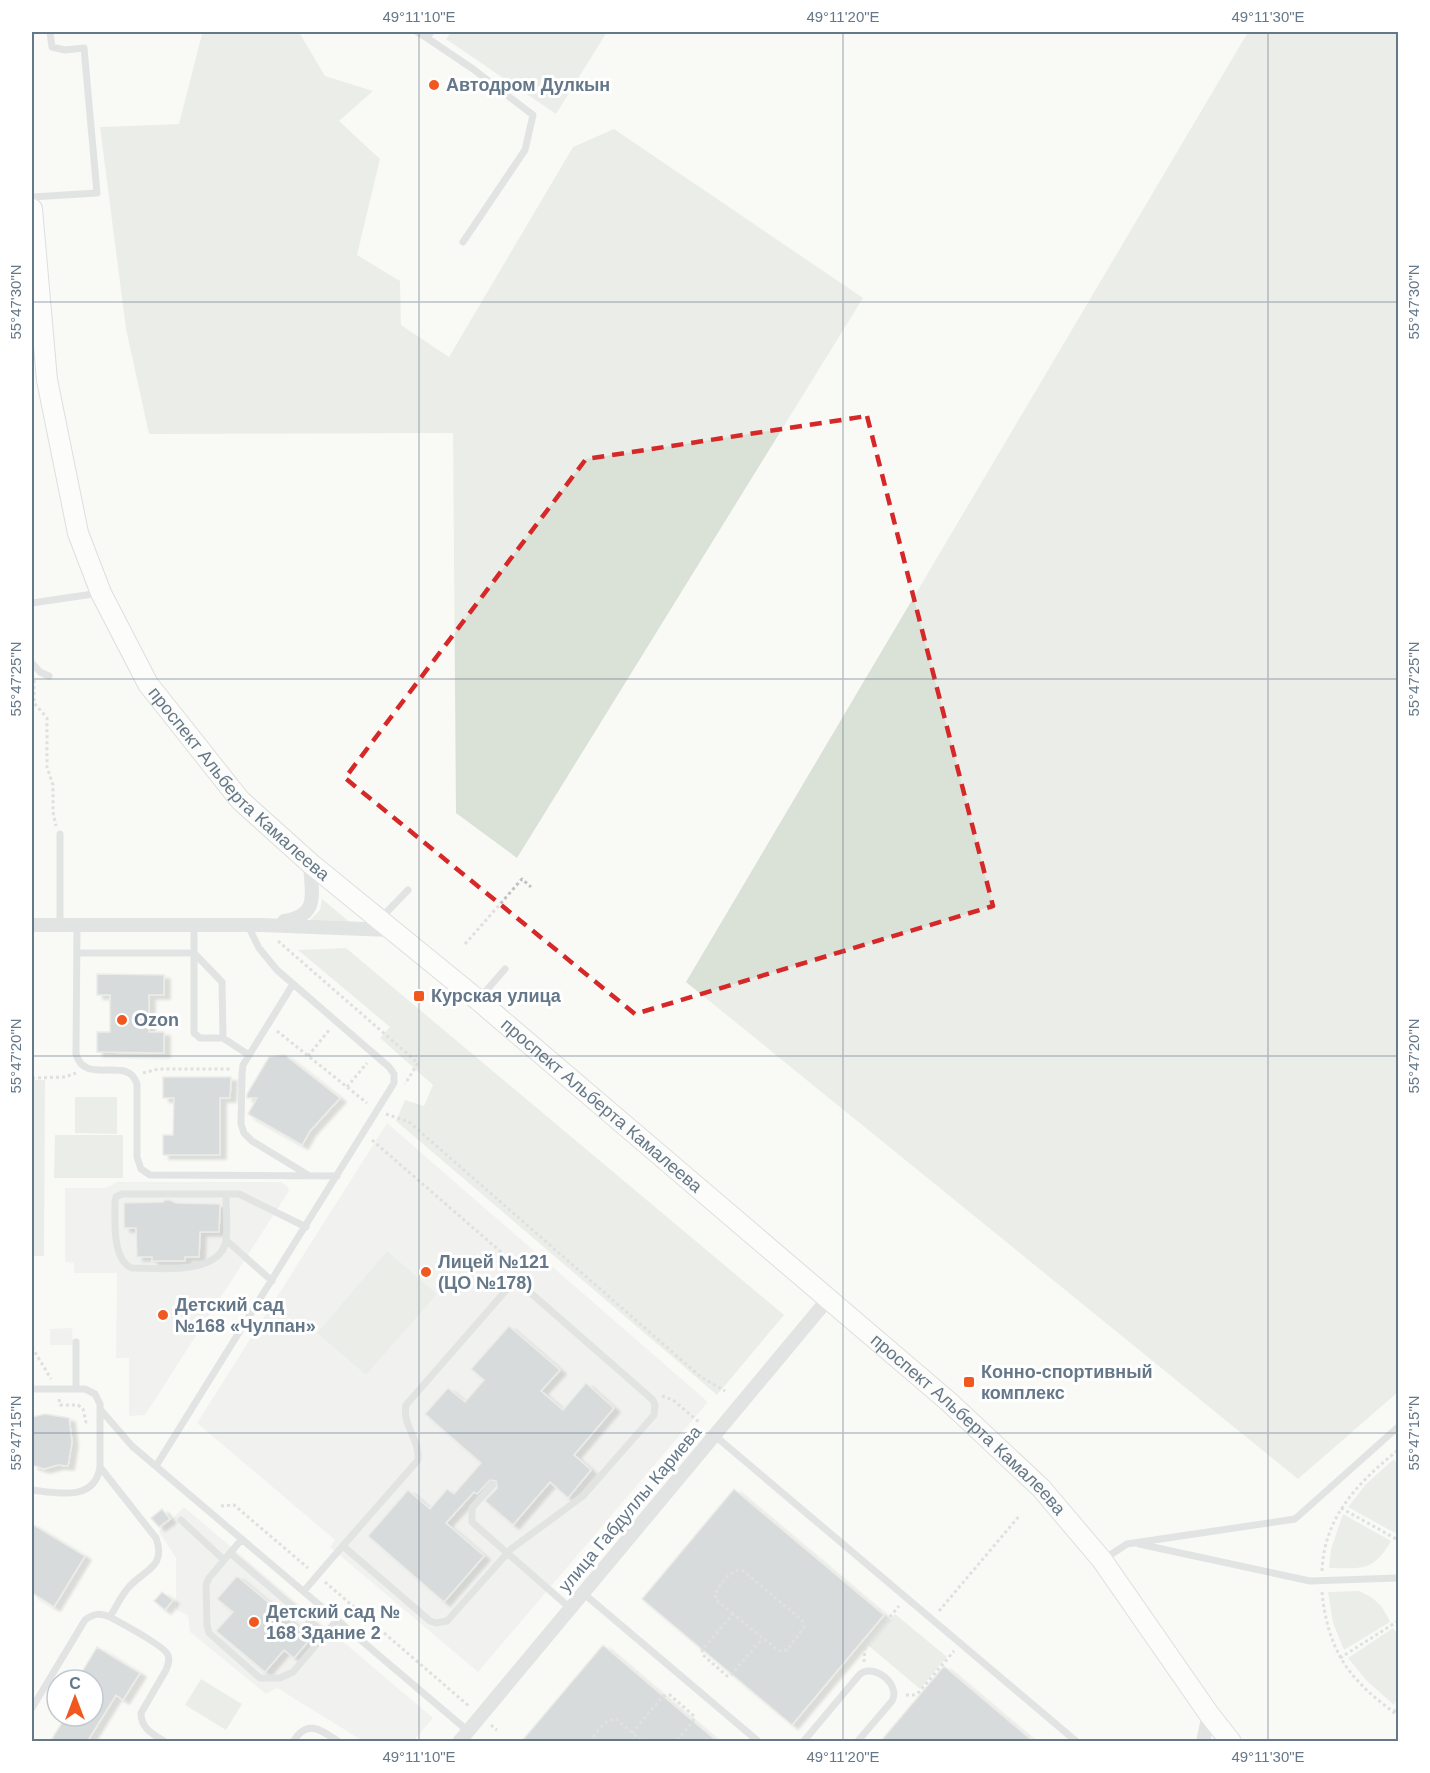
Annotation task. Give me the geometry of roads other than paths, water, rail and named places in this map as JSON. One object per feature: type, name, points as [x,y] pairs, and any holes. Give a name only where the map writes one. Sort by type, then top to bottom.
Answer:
[{"type":"main road","name":"проспект Альберта Камалеева","points":[[32,208],[36,306],[47,380],[78,533],[101,593],[148,684],[240,800],[310,863],[478,1000],[948,1401],[1041,1488],[1102,1560],[1231,1742]]},
{"type":"street","points":[[254,925],[293,920],[308,912],[311,905],[310,863]]},
{"type":"street","points":[[32,925],[385,925]]},
{"type":"street","name":"улица Габдуллы Кариева","points":[[464,1736],[828,1299]]},
{"type":"street","points":[[1203,1742],[1209,1714]]},
{"type":"lane","points":[[32,197],[97,193],[84,48],[65,50],[52,47],[50,32]]},
{"type":"lane","points":[[417,32],[429,35],[532,114],[525,150],[463,242]]},
{"type":"lane","points":[[32,603],[101,593]]},
{"type":"lane","points":[[33,664],[49,676]]},
{"type":"lane","points":[[60,834],[60,925]]},
{"type":"lane","points":[[385,925],[408,890]]},
{"type":"lane","points":[[77,925],[76,1054],[78,1061],[92,1071],[126,1071],[134,1076],[137,1084],[137,1157],[138,1165],[145,1173],[150,1175],[337,1176]]},
{"type":"lane","points":[[194,925],[194,1033],[200,1038],[224,1038],[249,1055]]},
{"type":"lane","points":[[156,1466],[392,1088],[394,1079],[392,1071],[374,1054],[277,970],[259,948],[254,925]]},
{"type":"lane","points":[[77,953],[194,953],[222,982],[224,1038]]},
{"type":"lane","points":[[478,1000],[505,969]]},
{"type":"lane","points":[[293,984],[242,1069],[242,1124],[244,1133],[252,1141],[309,1176]]},
{"type":"lane","points":[[226,1194],[224,1247],[195,1268],[132,1268],[119,1257],[115,1202],[116,1197],[122,1194],[226,1194],[247,1197],[306,1227]]},
{"type":"lane","points":[[226,1240],[272,1281]]},
{"type":"lane","points":[[304,1591],[343,1546],[418,1460],[418,1447],[405,1417],[406,1405],[508,1288],[520,1286],[525,1288],[649,1395],[655,1405],[654,1415],[583,1496],[507,1554],[447,1621],[436,1623],[430,1621],[343,1546]]},
{"type":"lane","points":[[76,1342],[76,1389]]},
{"type":"lane","points":[[32,1389],[85,1389],[98,1399],[100,1410],[100,1467],[99,1476],[94,1483],[82,1492],[74,1493],[32,1490]]},
{"type":"lane","points":[[100,1410],[121,1435],[304,1591],[464,1736]]},
{"type":"lane","points":[[1102,1560],[1127,1544],[1295,1519],[1398,1427]]},
{"type":"lane","points":[[714,1435],[1077,1742]]},
{"type":"lane","points":[[100,1467],[156,1538],[159,1550],[154,1566],[128,1588],[110,1617]]},
{"type":"lane","points":[[492,1485],[472,1508],[471,1516],[475,1526],[570,1608]]},
{"type":"lane","points":[[181,1520],[224,1560]]},
{"type":"lane","points":[[242,1539],[209,1578],[206,1585],[207,1629],[212,1637],[260,1678],[280,1678],[292,1672],[337,1620]]},
{"type":"lane","points":[[1134,1543],[1310,1581],[1398,1578]]},
{"type":"lane","points":[[230,1553],[325,1634]]},
{"type":"lane","points":[[583,1593],[759,1742]]},
{"type":"lane","points":[[32,1708],[85,1620],[94,1614],[110,1617],[162,1648],[169,1657],[166,1670],[141,1713],[143,1725],[165,1742]]},
{"type":"lane","points":[[802,1742],[860,1674],[865,1670],[875,1671],[893,1685],[895,1694],[892,1701],[857,1742]]},
{"type":"lane","points":[[293,1742],[298,1734],[309,1727],[319,1729],[339,1742]]},
{"type":"place","name":"Автодром Дулкын","points":[[434,85]]},
{"type":"place","name":"Курская улица","points":[[419,996]]},
{"type":"place","name":"Ozon","points":[[122,1020]]},
{"type":"place","name":"Лицей №121 (ЦО №178)","points":[[426,1272]]},
{"type":"place","name":"Детский сад №168 «Чулпан»","points":[[163,1315]]},
{"type":"place","name":"Конно-спортивный комплекс","points":[[969,1382]]},
{"type":"place","name":"Детский сад № 168 Здание 2","points":[[254,1622]]}]
